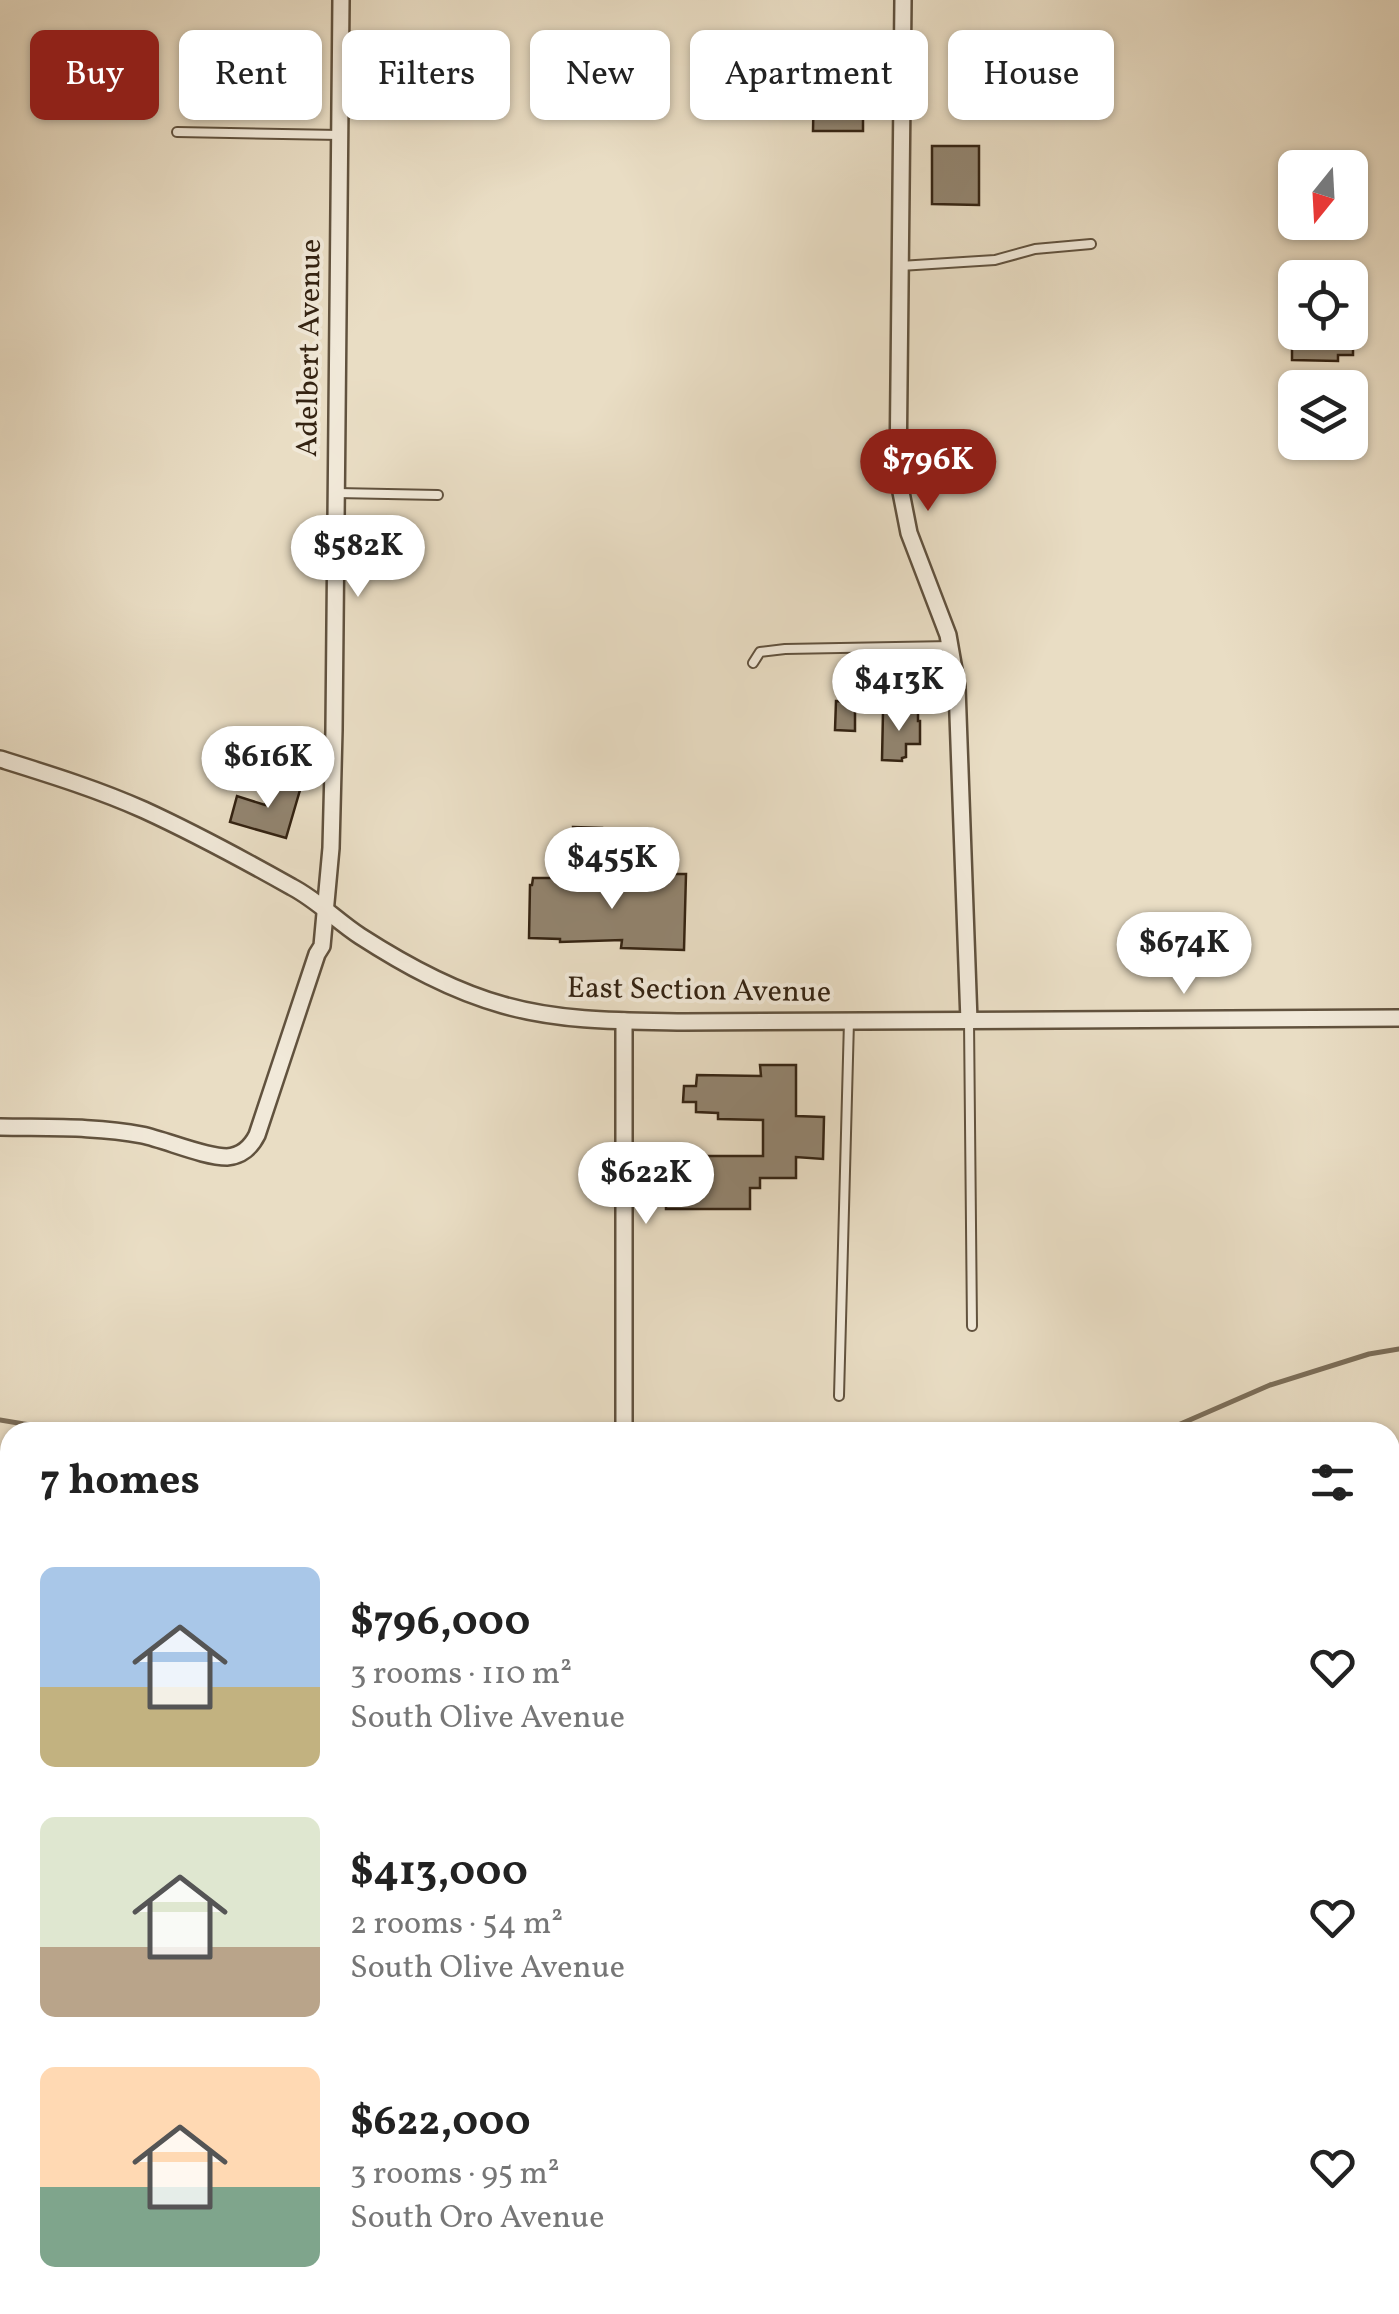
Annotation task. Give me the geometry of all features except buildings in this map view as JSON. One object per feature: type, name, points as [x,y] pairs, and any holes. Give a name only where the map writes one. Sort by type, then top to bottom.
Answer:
[{"type":"street","name":"Adelbert Avenue","points":[[0,1127],[82,1128],[141,1135],[220,1156],[246,1151],[258,1135],[322,946],[331,848],[341,0]]},
{"type":"street","points":[[903,0],[898,477],[909,533],[950,646],[957,687],[968,1021]]},
{"type":"street","name":"East Section Avenue","points":[[0,759],[57,776],[143,810],[290,885],[358,935],[456,989],[505,1006],[569,1019],[1399,1018]]},
{"type":"street","points":[[624,1021],[624,1422]]},
{"type":"lane","points":[[177,132],[340,135]]},
{"type":"lane","points":[[900,266],[995,260],[1035,248],[1091,244]]},
{"type":"lane","points":[[336,493],[438,495]]},
{"type":"lane","points":[[752,663],[760,652],[785,649],[950,646]]},
{"type":"lane","points":[[839,1396],[849,1021]]},
{"type":"lane","points":[[968,1021],[972,1326]]},
{"type":"waterway","points":[[1185,1422],[1270,1385],[1369,1354],[1399,1349]]},
{"type":"waterway","points":[[0,1420],[12,1422]]}]
